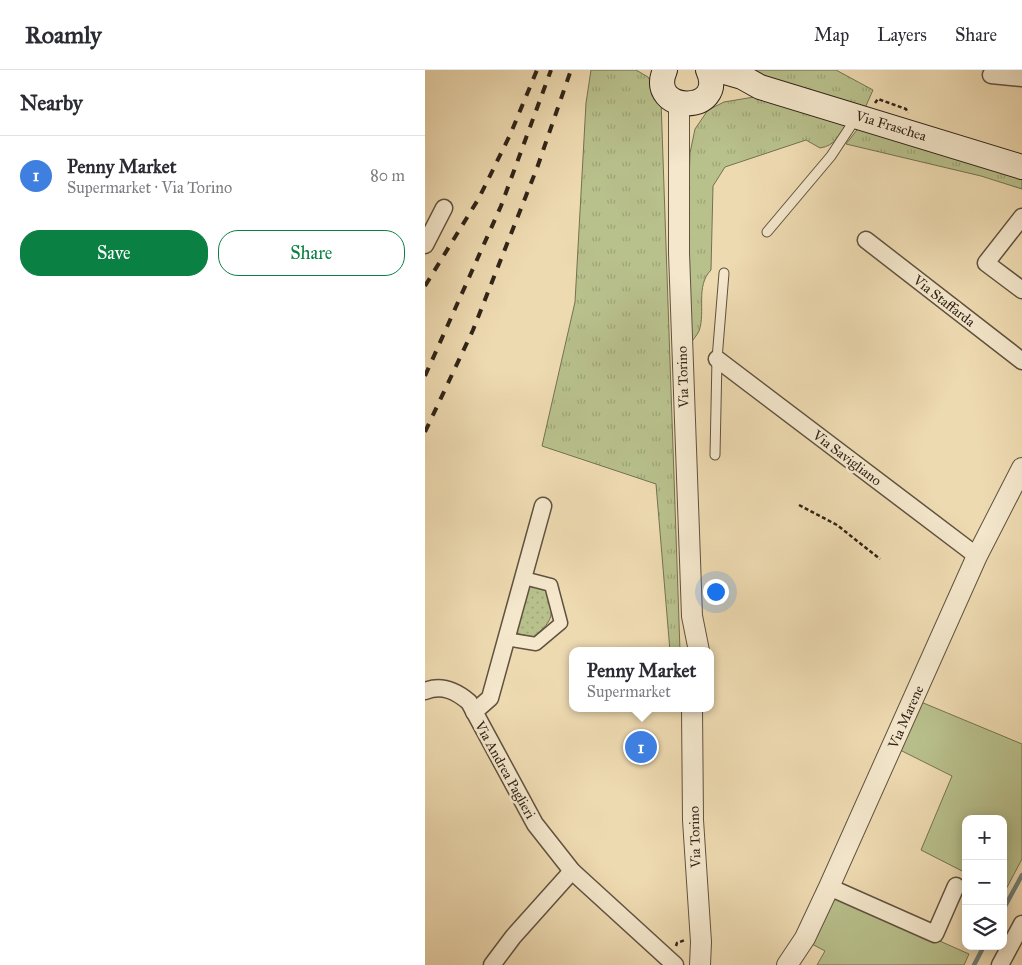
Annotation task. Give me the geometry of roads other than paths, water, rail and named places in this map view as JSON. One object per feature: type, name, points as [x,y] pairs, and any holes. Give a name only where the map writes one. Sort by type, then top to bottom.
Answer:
[{"type":"main road","name":"Via Fraschea","points":[[718,70],[742,77],[760,86],[1022,167]]},
{"type":"main road","points":[[660,73],[667,94],[679,103],[692,104],[699,102],[708,81]]},
{"type":"main road","name":"Via Fraschea","points":[[708,81],[739,86],[760,86]]},
{"type":"street","points":[[991,75],[1022,78]]},
{"type":"street","name":"Via Torino","points":[[679,103],[679,253],[692,616],[698,647]]},
{"type":"street","points":[[425,245],[444,208]]},
{"type":"street","points":[[1022,217],[986,263],[1022,290]]},
{"type":"street","name":"Via Staffarda","points":[[866,240],[1022,362]]},
{"type":"street","name":"Via Savigliano","points":[[717,359],[977,556]]},
{"type":"street","name":"Via Marene","points":[[787,965],[805,938],[977,556],[1022,468]]},
{"type":"street","name":"Via Andrea Paglieri","points":[[543,506],[490,698],[474,712],[535,824],[572,871],[673,963],[692,956],[700,957]]},
{"type":"street","points":[[506,639],[536,644],[561,624],[551,585],[524,578]]},
{"type":"street","points":[[425,691],[444,688],[457,692],[469,702],[474,712]]},
{"type":"street","name":"Via Torino","points":[[692,712],[693,820],[700,957]]},
{"type":"street","points":[[492,965],[513,937],[572,871]]},
{"type":"street","points":[[829,887],[935,934],[956,886]]},
{"type":"street","points":[[1000,965],[1022,924]]},
{"type":"lane","points":[[767,232],[831,156],[858,116]]},
{"type":"lane","points":[[715,454],[717,359],[724,273]]},
{"type":"waterway","points":[[1006,905],[1022,875]]},
{"type":"waterway","points":[[974,965],[982,950]]},
{"type":"railway","points":[[425,286],[479,198],[510,135],[537,70]]},
{"type":"railway","points":[[425,376],[501,206],[551,70]]},
{"type":"railway","points":[[425,432],[473,330],[537,168],[571,70]]},
{"type":"place","name":"Penny Market","points":[[641,747]]}]
